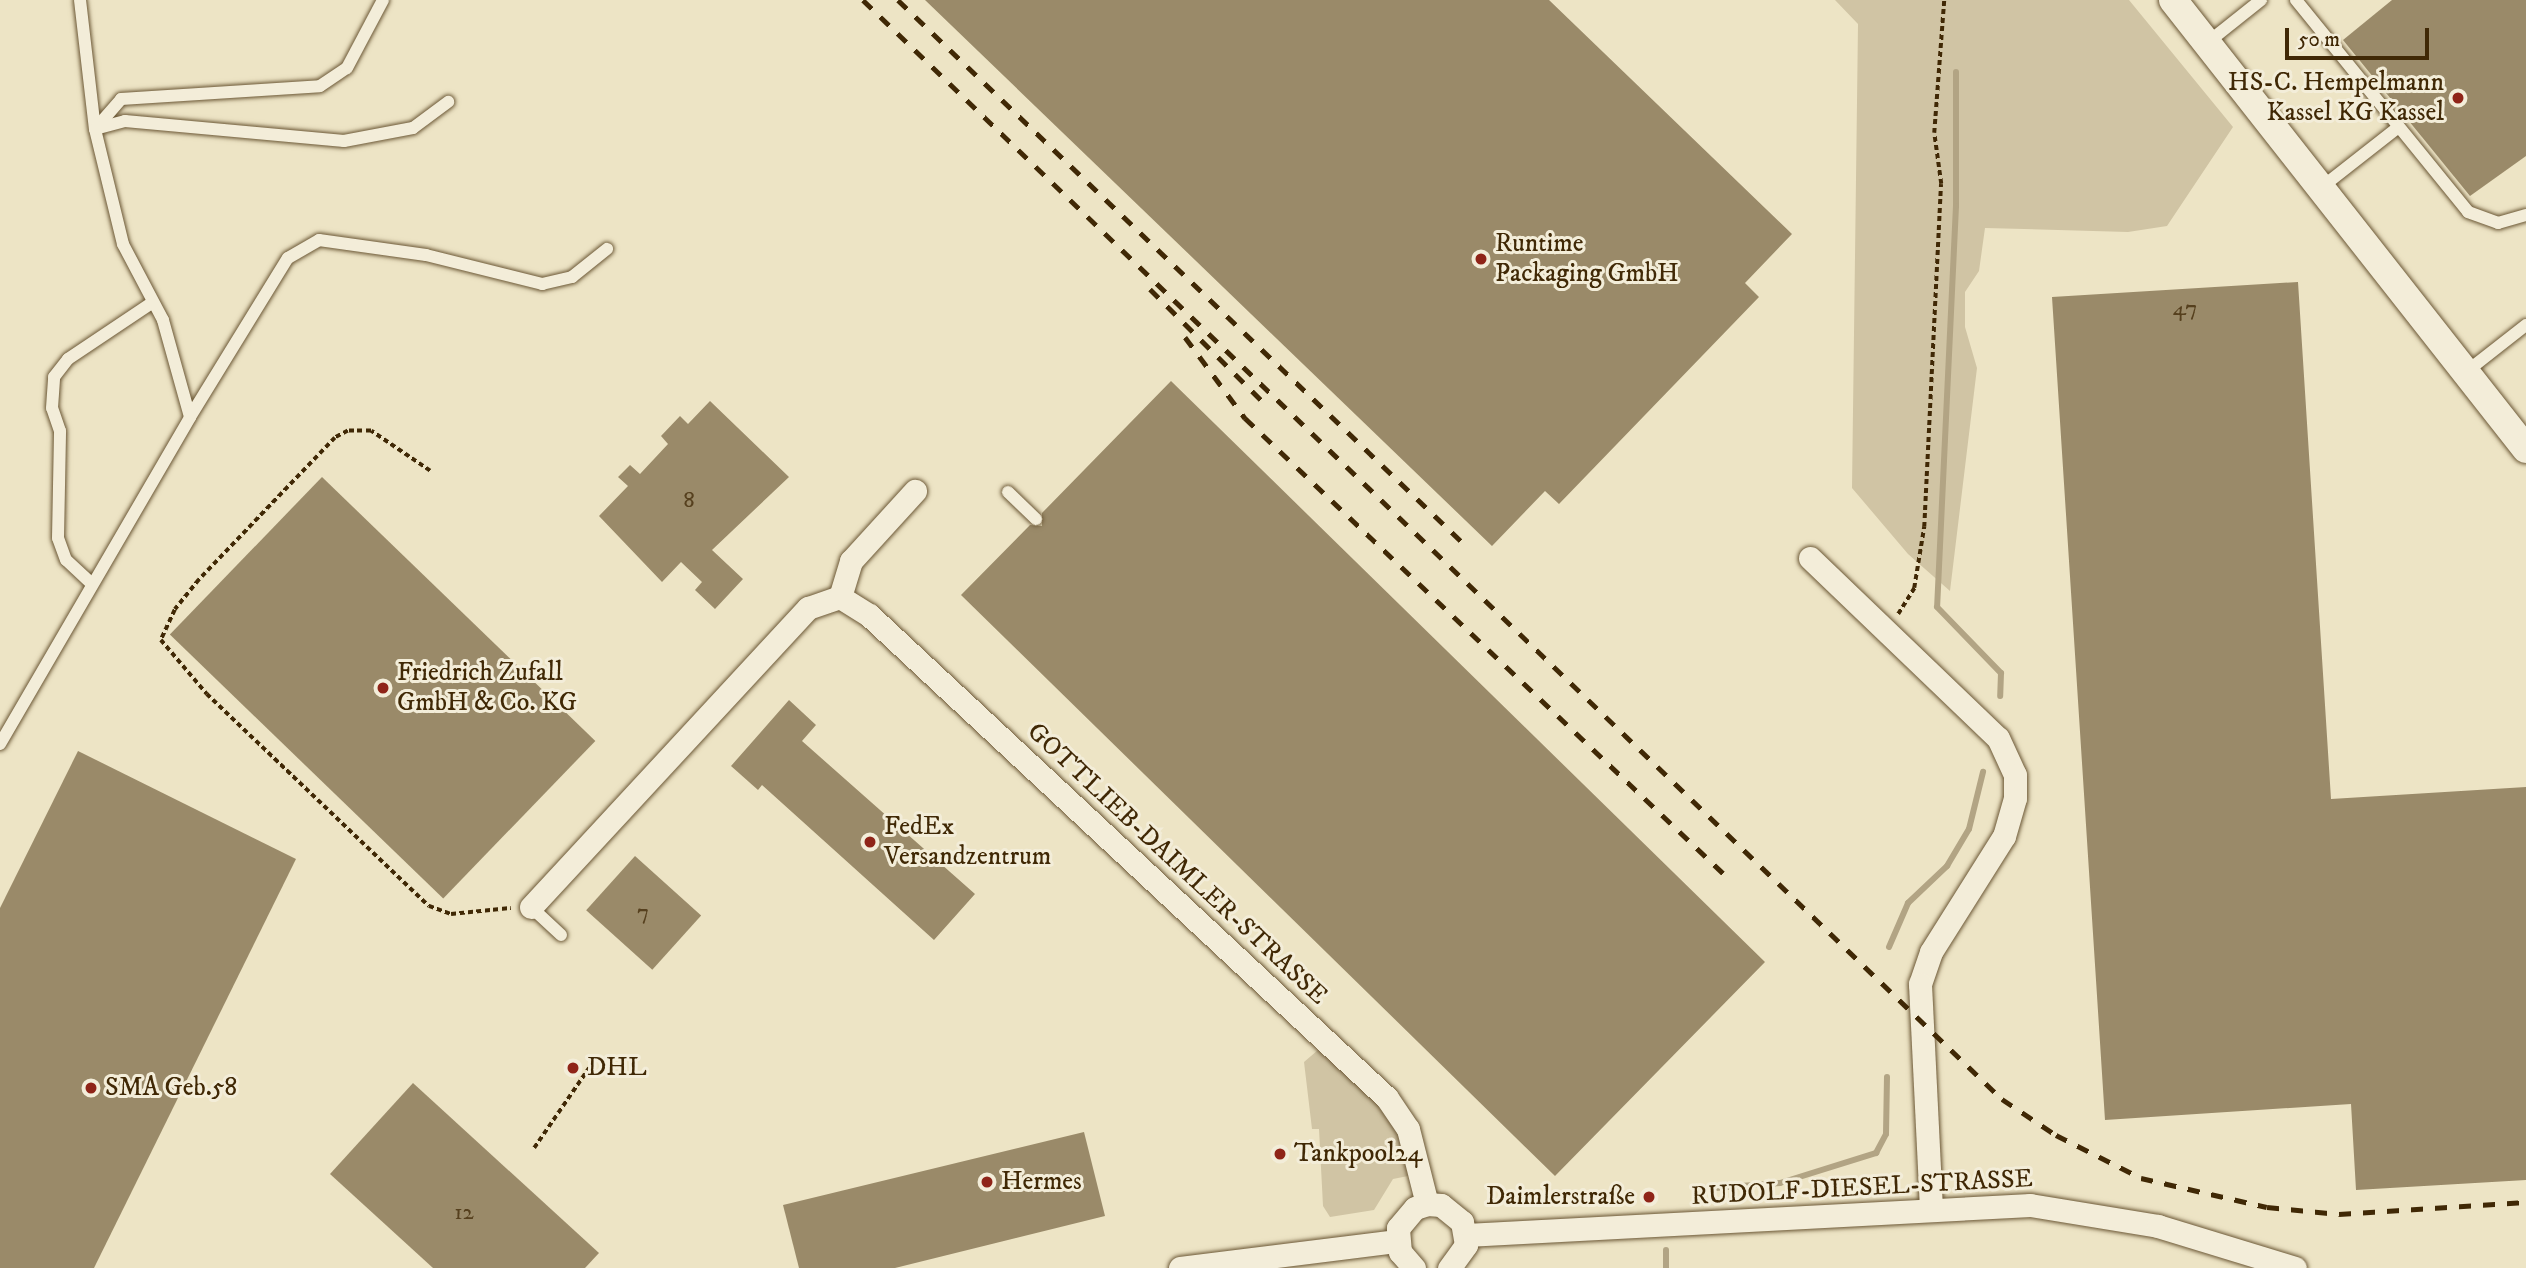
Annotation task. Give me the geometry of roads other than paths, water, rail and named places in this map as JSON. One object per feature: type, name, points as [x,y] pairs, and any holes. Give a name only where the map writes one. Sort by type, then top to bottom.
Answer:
[{"type":"street","points":[[2173,0],[2526,449]]},
{"type":"street","points":[[531,907],[808,608],[818,600],[840,597],[851,561],[915,491]]},
{"type":"street","points":[[1810,558],[1998,738],[2015,775],[2015,798],[2004,836],[1931,952],[1920,984],[1931,1209]]},
{"type":"street","name":"GOTTLIEB-DAIMLER-STRASSE","points":[[840,597],[869,615],[1387,1098],[1408,1129],[1427,1204]]},
{"type":"street","points":[[1414,1268],[1397,1241],[1405,1216],[1427,1204],[1453,1211],[1466,1235],[1462,1256],[1450,1268]]},
{"type":"street","name":"RUDOLF-DIESEL-STRASSE","points":[[1466,1235],[2030,1205],[2094,1213],[2158,1226],[2295,1268]]},
{"type":"street","points":[[1180,1268],[1397,1241]]},
{"type":"lane","points":[[80,0],[95,129],[123,244],[153,302],[190,417]]},
{"type":"lane","points":[[95,129],[121,99],[320,86],[347,68],[383,0]]},
{"type":"lane","points":[[2207,44],[2261,0]]},
{"type":"lane","points":[[2296,0],[2396,130],[2468,212],[2498,223],[2526,215]]},
{"type":"lane","points":[[95,129],[125,121],[344,141],[413,128],[448,102]]},
{"type":"lane","points":[[2322,187],[2396,130]]},
{"type":"lane","points":[[0,744],[190,417],[288,258],[320,240],[426,255],[542,284],[572,277],[607,249]]},
{"type":"lane","points":[[92,584],[66,560],[58,538],[60,444],[52,408],[54,377],[68,359],[153,302]]},
{"type":"lane","points":[[2466,372],[2526,326]]},
{"type":"lane","points":[[1008,492],[1036,519]]},
{"type":"lane","points":[[531,907],[561,935]]},
{"type":"waterway","points":[[1956,72],[1956,206],[1937,607],[2001,673],[2000,696]]},
{"type":"waterway","points":[[1889,947],[1908,903],[1947,866],[1969,829],[1983,772]]},
{"type":"waterway","points":[[1702,1189],[1780,1183],[1876,1153],[1886,1134],[1887,1077]]},
{"type":"waterway","points":[[1666,1250],[1666,1268]]},
{"type":"railway","points":[[863,0],[2002,1099],[2056,1135],[2141,1178],[2267,1207],[2339,1214],[2526,1202]]},
{"type":"railway","points":[[898,0],[1463,543]]},
{"type":"railway","points":[[1150,289],[1264,403]]},
{"type":"railway","points":[[1185,337],[1245,418],[1723,873]]},
{"type":"place","name":"HS-C. Hempelmann Kassel KG Kassel","points":[[2458,98]]},
{"type":"place","name":"Runtime Packaging GmbH","points":[[1481,259]]},
{"type":"place","name":"Friedrich Zufall GmbH & Co. KG","points":[[383,688]]},
{"type":"place","name":"FedEx Versandzentrum","points":[[870,842]]},
{"type":"place","name":"DHL","points":[[573,1068]]},
{"type":"place","name":"SMA Geb.58","points":[[91,1088]]},
{"type":"place","name":"Tankpool24","points":[[1280,1154]]},
{"type":"place","name":"Hermes","points":[[987,1182]]},
{"type":"place","name":"Daimlerstraße","points":[[1649,1197]]}]
